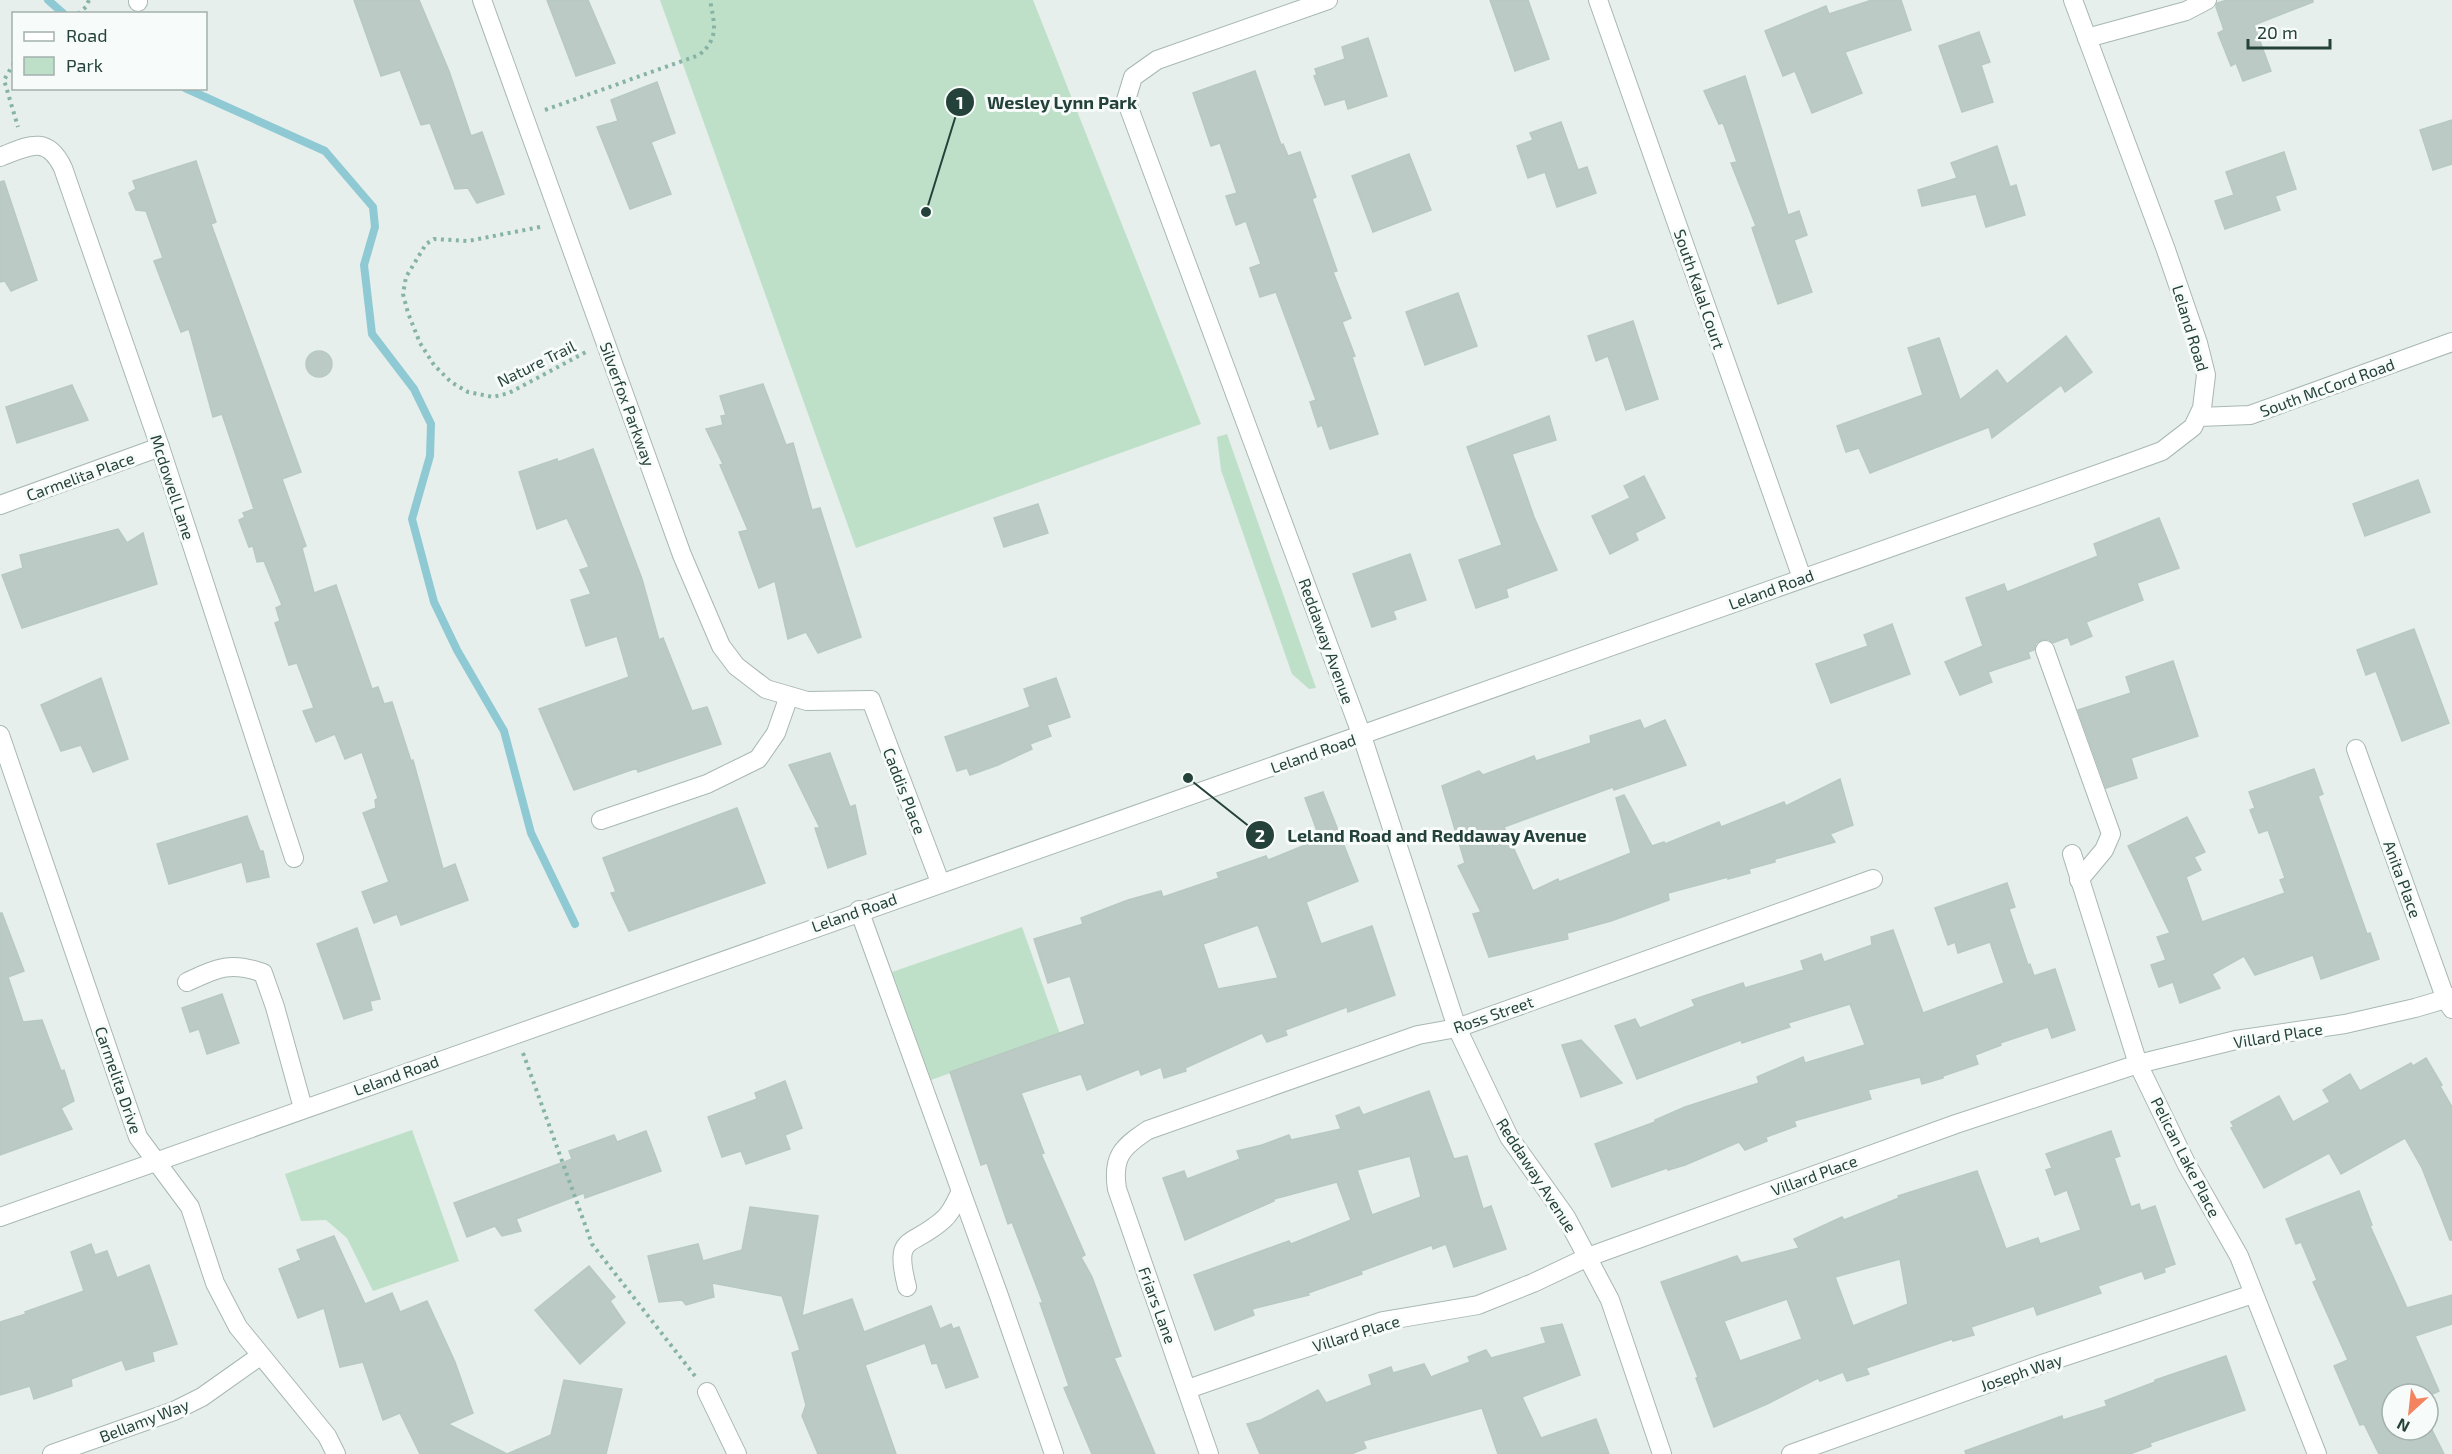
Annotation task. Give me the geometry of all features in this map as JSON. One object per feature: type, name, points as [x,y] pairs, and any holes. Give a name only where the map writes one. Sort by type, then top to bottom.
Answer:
[{"type":"street","name":"Silverfox Parkway","points":[[482,0],[682,555],[721,646],[736,666],[766,689],[807,701],[871,700]]},
{"type":"street","name":"Reddaway Avenue","points":[[1328,0],[1157,60],[1133,77],[1126,100],[1362,736],[1456,1028],[1509,1137],[1545,1185],[1588,1257],[1610,1300],[1662,1454]]},
{"type":"street","name":"South Kalal Court","points":[[1598,0],[1802,578]]},
{"type":"street","name":"Leland Road","points":[[0,1217],[859,910],[1362,736],[2162,451],[2184,436],[2199,417],[2206,387],[2204,362],[2073,0]]},
{"type":"street","points":[[2087,38],[2186,10],[2207,0]]},
{"type":"street","name":"Mcdowell Lane","points":[[24,147],[45,146],[57,154],[63,168],[160,447],[294,858]]},
{"type":"street","points":[[0,157],[24,147]]},
{"type":"street","name":"South McCord Road","points":[[2199,417],[2250,415],[2452,342]]},
{"type":"street","name":"Carmelita Place","points":[[0,505],[160,447]]},
{"type":"street","points":[[2045,650],[2111,834],[2100,855],[2079,880]]},
{"type":"street","points":[[601,820],[707,784],[758,759],[776,733],[789,696]]},
{"type":"street","name":"Caddis Place","points":[[871,700],[940,882]]},
{"type":"street","name":"Carmelita Drive","points":[[0,735],[138,1137],[190,1207],[215,1283],[238,1327],[327,1436],[336,1454]]},
{"type":"street","name":"Anita Place","points":[[2356,749],[2450,1002]]},
{"type":"street","name":"Pelican Lake Place","points":[[2072,854],[2138,1064],[2187,1165],[2239,1256],[2317,1454]]},
{"type":"street","name":"Ross Street","points":[[1119,1155],[1130,1141],[1148,1130],[1418,1035],[1456,1028],[1873,879]]},
{"type":"street","points":[[859,910],[1054,1454]]},
{"type":"street","points":[[188,982],[214,969],[242,965],[263,972],[303,1108]]},
{"type":"street","name":"Villard Place","points":[[1188,1389],[1383,1321],[1478,1305],[1533,1283],[1588,1257],[1956,1124],[2138,1064],[2236,1040],[2345,1024],[2450,1002]]},
{"type":"street","name":"Friars Lane","points":[[1119,1155],[1114,1173],[1117,1189],[1209,1454]]},
{"type":"street","points":[[907,1287],[900,1261],[903,1248],[914,1238],[942,1221],[950,1213],[961,1191]]},
{"type":"street","name":"Joseph Way","points":[[1791,1454],[2042,1364],[2253,1294]]},
{"type":"street","name":"Bellamy Way","points":[[52,1454],[174,1411],[202,1397],[260,1356]]},
{"type":"street","points":[[707,1392],[737,1454]]},
{"type":"path","points":[[80,12],[89,0]]},
{"type":"path","points":[[525,117],[699,55],[706,49],[716,31],[710,0]]},
{"type":"path","points":[[12,66],[4,80],[24,147]]},
{"type":"path","name":"Nature Trail","points":[[562,220],[508,234],[468,241],[434,239],[426,244],[406,277],[403,294],[408,313],[420,342],[434,365],[451,382],[468,392],[493,397],[509,393],[606,343]]},
{"type":"path","points":[[515,1032],[592,1244],[707,1392]]},
{"type":"green space","points":[[660,0],[1033,0],[1201,424],[856,548]]},
{"type":"green space","points":[[1227,434],[1316,688],[1309,689],[1292,674],[1221,470],[1217,437]]},
{"type":"green space","points":[[1022,927],[1060,1034],[931,1080],[892,972]]},
{"type":"green space","points":[[412,1130],[459,1261],[373,1291],[347,1238],[326,1220],[301,1221],[285,1174]]},
{"type":"building","points":[[354,0],[419,0],[449,71],[471,136],[482,132],[504,194],[477,203],[468,188],[455,189],[430,123],[421,125],[400,70],[381,76]]},
{"type":"building","points":[[547,0],[588,0],[615,63],[576,76]]},
{"type":"building","points":[[1490,0],[1528,0],[1549,59],[1515,71]]},
{"type":"building","points":[[1872,0],[1901,0],[1911,30],[1845,52],[1862,93],[1812,113],[1795,71],[1783,76],[1765,31],[1826,6],[1829,14]]},
{"type":"building","points":[[2227,0],[2313,0],[2313,2],[2254,25],[2271,71],[2243,81],[2236,63],[2231,66],[2218,33],[2224,30],[2216,7],[2217,3]]},
{"type":"building","points":[[1979,32],[1990,62],[1981,65],[1993,102],[1962,112],[1939,46]]},
{"type":"building","points":[[1368,38],[1387,96],[1348,109],[1345,99],[1325,105],[1314,76],[1317,75],[1315,69],[1345,59],[1342,47]]},
{"type":"building","points":[[1255,71],[1281,145],[1283,144],[1288,156],[1300,152],[1316,197],[1312,199],[1337,271],[1333,272],[1351,318],[1342,322],[1355,356],[1352,357],[1378,434],[1330,449],[1322,425],[1318,427],[1310,402],[1316,400],[1276,292],[1260,297],[1250,268],[1261,264],[1246,221],[1236,225],[1226,196],[1237,193],[1220,143],[1211,146],[1193,93]]},
{"type":"building","points":[[1745,76],[1788,215],[1799,211],[1807,235],[1794,240],[1812,292],[1778,304],[1752,228],[1756,226],[1731,163],[1737,162],[1723,123],[1719,124],[1704,91]]},
{"type":"building","points":[[657,82],[675,133],[651,142],[671,194],[630,209],[597,127],[618,121],[611,100]]},
{"type":"building","points":[[2452,120],[2452,164],[2433,170],[2420,130]]},
{"type":"building","points":[[1561,122],[1578,170],[1587,167],[1596,193],[1557,207],[1545,172],[1528,178],[1517,146],[1533,140],[1530,133]]},
{"type":"building","points":[[1997,146],[2010,187],[2016,185],[2025,215],[1986,227],[1976,194],[1922,206],[1918,190],[1957,178],[1951,163]]},
{"type":"building","points":[[2284,152],[2296,189],[2275,196],[2280,210],[2225,229],[2215,201],[2234,195],[2226,172]]},
{"type":"building","points":[[1409,154],[1431,210],[1373,232],[1352,176]]},
{"type":"building","points":[[196,161],[216,222],[211,224],[301,472],[282,479],[306,546],[302,548],[314,593],[336,585],[372,689],[378,687],[384,704],[392,702],[411,761],[413,760],[443,869],[455,864],[468,900],[401,925],[397,914],[374,923],[362,892],[389,882],[363,813],[376,808],[375,800],[378,798],[362,752],[345,759],[335,734],[316,742],[303,711],[314,708],[297,663],[289,665],[275,623],[280,621],[276,608],[282,605],[264,561],[257,562],[253,546],[249,547],[239,520],[245,517],[243,513],[254,509],[222,414],[213,417],[189,329],[181,332],[154,261],[163,258],[146,211],[136,210],[129,193],[136,189],[133,181]]},
{"type":"building","points":[[4,181],[37,280],[11,291],[5,281],[0,282],[0,182]]},
{"type":"building","points":[[1458,293],[1477,346],[1425,365],[1406,312]]},
{"type":"building","points":[[1633,321],[1658,399],[1626,410],[1608,356],[1596,361],[1588,336]]},
{"type":"building","points":[[2066,336],[2092,372],[2065,392],[2061,385],[1992,438],[1989,427],[1870,473],[1859,448],[1846,452],[1837,426],[1923,395],[1908,348],[1939,338],[1960,400],[1997,370],[2007,384]]},
{"type":"building","points":[[319,351],[328,355],[332,364],[328,373],[319,377],[310,373],[306,364],[310,355]]},
{"type":"building","points":[[763,384],[786,445],[793,443],[812,510],[820,508],[861,637],[818,653],[806,632],[788,639],[775,581],[759,588],[739,532],[748,530],[720,465],[723,464],[706,429],[723,425],[721,416],[726,415],[720,396]]},
{"type":"building","points":[[72,385],[88,420],[17,443],[6,407]]},
{"type":"building","points":[[1549,416],[1556,440],[1512,454],[1534,517],[1557,570],[1506,589],[1508,597],[1476,608],[1459,560],[1502,545],[1467,447]]},
{"type":"building","points":[[593,449],[642,579],[659,640],[663,638],[692,711],[707,707],[721,744],[638,772],[637,768],[574,790],[539,709],[629,677],[617,636],[586,646],[571,600],[591,594],[580,570],[589,567],[567,518],[537,529],[519,472],[557,459],[558,462]]},
{"type":"building","points":[[1644,476],[1665,518],[1635,533],[1638,540],[1610,554],[1592,516],[1630,498],[1624,486]]},
{"type":"building","points":[[2418,480],[2430,512],[2365,536],[2353,504]]},
{"type":"building","points":[[1038,504],[1048,533],[1004,547],[994,518]]},
{"type":"building","points":[[2159,518],[2179,568],[2137,583],[2143,600],[2086,622],[2092,636],[2071,645],[2068,637],[2053,643],[2048,639],[2041,640],[2036,643],[2034,650],[2028,652],[2030,658],[1988,672],[1992,682],[1960,695],[1945,662],[1983,646],[1966,598],[2004,584],[2007,592],[2098,556],[2094,544]]},
{"type":"building","points":[[118,529],[127,543],[143,533],[157,584],[22,628],[2,575],[23,568],[20,555]]},
{"type":"building","points":[[1410,554],[1426,600],[1393,611],[1396,619],[1372,627],[1353,574]]},
{"type":"building","points":[[1892,624],[1910,674],[1831,703],[1816,664],[1868,646],[1864,635]]},
{"type":"building","points":[[2414,629],[2449,723],[2402,741],[2376,671],[2366,675],[2357,650]]},
{"type":"building","points":[[2173,661],[2198,736],[2131,758],[2137,778],[2106,788],[2078,710],[2131,693],[2126,677]]},
{"type":"building","points":[[101,678],[128,759],[93,772],[81,745],[61,751],[41,705]]},
{"type":"building","points":[[1056,678],[1070,717],[1047,725],[1051,736],[1030,744],[1032,749],[998,765],[970,775],[967,768],[957,771],[945,737],[1030,707],[1024,689]]},
{"type":"building","points":[[1640,720],[1644,729],[1665,720],[1686,765],[1614,790],[1613,787],[1504,827],[1533,891],[1558,879],[1559,882],[1631,853],[1616,798],[1624,795],[1652,846],[1664,842],[1665,844],[1719,822],[1721,827],[1784,802],[1786,806],[1840,779],[1853,825],[1830,834],[1835,842],[1775,859],[1775,862],[1749,869],[1750,873],[1668,893],[1669,900],[1611,921],[1567,933],[1568,939],[1489,957],[1473,914],[1481,912],[1458,866],[1465,863],[1442,786],[1479,771],[1483,775],[1534,756],[1536,761],[1591,743],[1590,736]]},
{"type":"building","points":[[830,753],[850,807],[855,805],[866,854],[828,868],[815,828],[820,828],[789,765]]},
{"type":"building","points":[[2314,769],[2323,794],[2318,796],[2367,934],[2370,933],[2379,959],[2321,979],[2313,955],[2255,975],[2244,956],[2212,974],[2220,988],[2180,1003],[2173,982],[2159,987],[2151,965],[2166,960],[2157,937],[2170,933],[2128,846],[2187,817],[2205,852],[2194,857],[2201,870],[2186,877],[2202,922],[2285,893],[2280,880],[2285,878],[2268,830],[2259,833],[2250,810],[2255,808],[2249,792]]},
{"type":"building","points":[[1323,792],[1358,881],[1306,902],[1321,944],[1372,926],[1395,995],[1348,1012],[1347,1007],[1285,1030],[1287,1035],[1267,1042],[1262,1033],[1185,1068],[1186,1071],[1164,1078],[1161,1067],[1141,1075],[1139,1069],[1087,1090],[1081,1074],[1021,1093],[1044,1153],[1041,1154],[1085,1255],[1081,1257],[1092,1277],[1121,1356],[1114,1358],[1155,1454],[1092,1454],[1064,1388],[1069,1386],[1040,1303],[1043,1303],[1012,1222],[1008,1224],[987,1163],[981,1165],[950,1072],[1085,1024],[1070,976],[1048,983],[1034,939],[1083,924],[1081,918],[1128,900],[1161,891],[1163,897],[1219,878],[1217,873],[1266,856],[1268,860],[1320,839],[1305,798]],"holes":[[[1258,925],[1278,978],[1218,989],[1203,944]]]},
{"type":"building","points":[[737,808],[765,883],[629,931],[611,893],[616,892],[603,858]]},
{"type":"building","points":[[247,816],[260,851],[263,851],[269,877],[247,882],[242,862],[169,884],[157,844]]},
{"type":"building","points":[[2007,883],[2015,907],[2009,909],[2028,965],[2030,964],[2034,976],[2055,969],[2075,1030],[2052,1038],[2048,1027],[2000,1043],[2001,1045],[1975,1055],[1978,1064],[1943,1076],[1943,1078],[1922,1084],[1920,1077],[1868,1090],[1871,1099],[1794,1121],[1796,1126],[1766,1137],[1767,1141],[1745,1150],[1739,1142],[1685,1165],[1668,1170],[1667,1168],[1612,1187],[1595,1144],[1655,1122],[1685,1107],[1759,1083],[1757,1077],[1803,1057],[1805,1063],[1865,1045],[1850,1004],[1788,1023],[1790,1027],[1742,1043],[1741,1040],[1637,1079],[1615,1026],[1635,1019],[1640,1028],[1695,1006],[1692,1000],[1743,983],[1745,988],[1804,970],[1801,961],[1821,954],[1824,962],[1872,945],[1871,937],[1893,930],[1923,1013],[2004,983],[1990,942],[1958,953],[1955,942],[1948,945],[1935,908]]},
{"type":"building","points":[[0,913],[2,913],[24,971],[8,977],[23,1022],[42,1020],[61,1071],[64,1070],[74,1101],[61,1108],[72,1129],[0,1155]]},
{"type":"building","points":[[357,928],[380,999],[370,1001],[372,1010],[344,1019],[317,944]]},
{"type":"building","points":[[222,994],[239,1043],[207,1054],[199,1029],[190,1032],[182,1008]]},
{"type":"building","points":[[1581,1040],[1622,1083],[1581,1097],[1562,1045]]},
{"type":"building","points":[[2426,1058],[2452,1107],[2452,1240],[2450,1240],[2422,1168],[2405,1138],[2341,1174],[2329,1153],[2264,1188],[2231,1128],[2234,1127],[2231,1122],[2279,1096],[2293,1122],[2330,1102],[2323,1090],[2350,1074],[2360,1091],[2411,1063],[2413,1066]]},
{"type":"building","points":[[785,1081],[802,1128],[785,1135],[790,1149],[746,1164],[741,1151],[722,1157],[708,1117],[757,1099],[755,1093]]},
{"type":"building","points":[[1429,1091],[1454,1159],[1467,1156],[1483,1209],[1491,1206],[1506,1249],[1454,1267],[1446,1244],[1433,1249],[1432,1245],[1361,1271],[1362,1274],[1308,1293],[1309,1295],[1252,1309],[1254,1315],[1215,1330],[1194,1275],[1289,1241],[1291,1244],[1351,1220],[1337,1182],[1274,1199],[1274,1201],[1185,1240],[1163,1178],[1184,1171],[1187,1179],[1240,1159],[1237,1151],[1289,1135],[1291,1140],[1341,1129],[1336,1116],[1359,1107],[1363,1115]],"holes":[[[1410,1156],[1421,1197],[1372,1215],[1357,1170]]]},
{"type":"building","points":[[646,1131],[661,1171],[585,1198],[584,1193],[516,1219],[521,1231],[502,1236],[495,1226],[467,1237],[454,1203],[572,1159],[569,1151],[614,1135],[617,1142]]},
{"type":"building","points":[[2111,1131],[2120,1156],[2114,1158],[2131,1207],[2139,1204],[2141,1211],[2155,1206],[2175,1264],[2164,1268],[2165,1272],[2145,1279],[2142,1271],[2098,1286],[2101,1293],[2037,1315],[2034,1306],[1971,1327],[1974,1335],[1953,1341],[1952,1339],[1866,1368],[1869,1374],[1847,1381],[1843,1372],[1820,1381],[1818,1378],[1714,1427],[1696,1378],[1698,1377],[1661,1282],[1737,1256],[1741,1263],[1799,1248],[1794,1239],[1842,1217],[1844,1220],[1899,1198],[1898,1196],[1977,1171],[2006,1249],[2038,1238],[2040,1244],[2081,1230],[2067,1190],[2055,1195],[2046,1170],[2052,1168],[2046,1154]],"holes":[[[1900,1259],[1908,1304],[1853,1326],[1835,1277]],[[1787,1299],[1802,1339],[1740,1361],[1724,1321]]]},
{"type":"building","points":[[2359,1191],[2372,1225],[2370,1226],[2407,1308],[2452,1295],[2452,1324],[2415,1336],[2435,1382],[2380,1382],[2380,1442],[2438,1442],[2444,1454],[2379,1454],[2364,1424],[2360,1425],[2334,1366],[2348,1360],[2313,1282],[2317,1280],[2301,1242],[2296,1244],[2286,1219]]},
{"type":"building","points":[[750,1207],[818,1216],[802,1316],[852,1299],[864,1332],[931,1306],[940,1329],[951,1324],[953,1329],[959,1327],[978,1377],[946,1388],[937,1363],[932,1364],[925,1343],[865,1365],[896,1454],[818,1454],[802,1416],[806,1405],[792,1353],[800,1350],[782,1296],[712,1283],[714,1297],[686,1305],[682,1300],[659,1302],[648,1256],[698,1244],[703,1261],[742,1250]]},
{"type":"building","points":[[334,1236],[365,1304],[392,1293],[400,1312],[427,1301],[455,1362],[473,1413],[448,1424],[507,1454],[420,1454],[400,1413],[383,1420],[363,1362],[340,1367],[324,1308],[298,1318],[279,1269],[301,1260],[297,1250]]},
{"type":"building","points":[[91,1244],[95,1255],[107,1251],[117,1278],[149,1265],[177,1344],[152,1352],[154,1361],[126,1370],[122,1360],[71,1379],[72,1386],[34,1399],[30,1386],[0,1395],[0,1322],[84,1291],[71,1252]]},
{"type":"building","points":[[589,1266],[615,1297],[610,1301],[625,1323],[580,1364],[535,1310]]},
{"type":"building","points":[[1562,1324],[1580,1375],[1522,1397],[1541,1438],[1596,1419],[1609,1454],[1498,1454],[1482,1408],[1363,1441],[1366,1448],[1351,1454],[1260,1454],[1247,1424],[1261,1420],[1318,1390],[1326,1403],[1372,1385],[1369,1375],[1391,1367],[1393,1373],[1424,1364],[1431,1377],[1470,1362],[1468,1357],[1486,1350],[1491,1358],[1546,1343],[1541,1328]]},
{"type":"building","points":[[2226,1356],[2245,1410],[2150,1443],[2151,1446],[2130,1454],[1966,1454],[1965,1451],[2062,1416],[2063,1420],[2107,1406],[2105,1401],[2155,1382],[2155,1380]]},
{"type":"building","points":[[564,1380],[622,1389],[606,1454],[507,1454],[551,1435]]},
{"type":"waterway","points":[[48,0],[62,12]]},
{"type":"waterway","points":[[189,90],[325,151],[373,207],[375,227],[364,265],[372,334],[414,389],[431,424],[430,456],[412,519],[434,602],[457,650],[504,731],[531,833],[575,924]]},
{"type":"place","name":"Wesley Lynn Park","points":[[926,212]]},
{"type":"place","name":"Leland Road and Reddaway Avenue","points":[[1188,778]]}]
